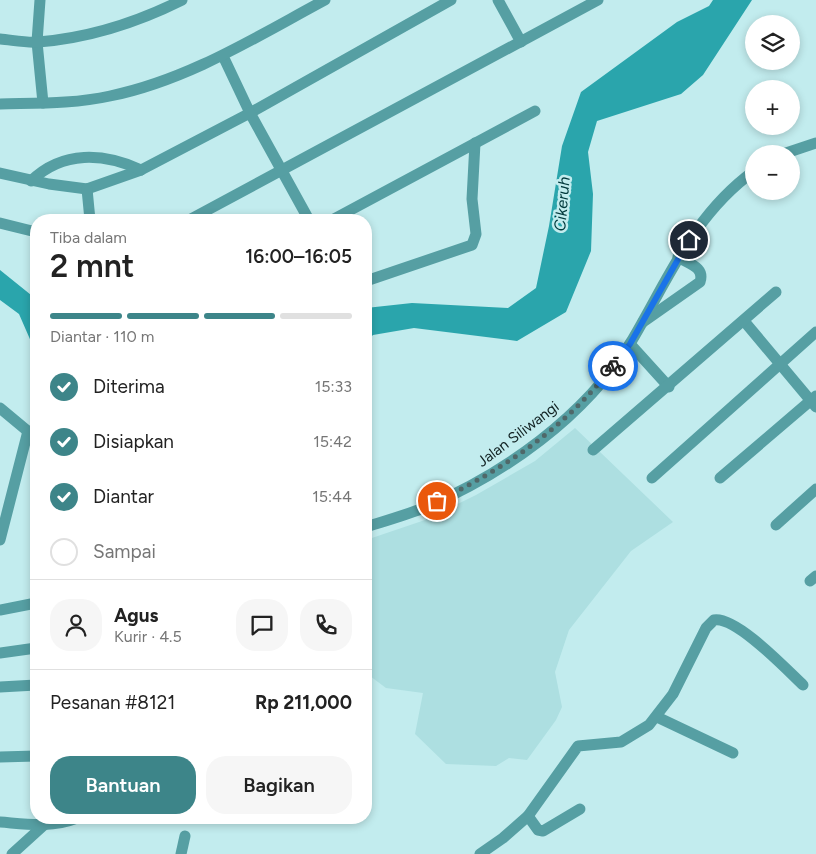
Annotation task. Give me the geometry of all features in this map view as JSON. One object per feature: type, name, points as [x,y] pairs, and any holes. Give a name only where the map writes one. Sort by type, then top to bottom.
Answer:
[{"type":"street","points":[[40,0],[37,42],[43,103]]},
{"type":"street","points":[[0,39],[37,42],[94,33],[140,19],[182,0]]},
{"type":"street","points":[[0,104],[43,103],[110,96],[170,79],[223,56],[325,0]]},
{"type":"street","points":[[0,173],[31,181],[87,189],[141,170],[250,113],[450,0]]},
{"type":"street","points":[[498,0],[522,42]]},
{"type":"street","points":[[200,214],[598,0]]},
{"type":"street","points":[[223,56],[250,113],[305,214]]},
{"type":"street","points":[[343,214],[535,111]]},
{"type":"street","points":[[372,279],[472,245],[476,234],[472,199],[476,143]]},
{"type":"street","points":[[800,148],[816,143]]},
{"type":"street","points":[[31,181],[51,166],[79,159],[109,157],[141,170]]},
{"type":"street","name":"Jalan Siliwangi","points":[[372,525],[423,508],[471,485],[556,428],[592,393],[630,344],[678,257],[700,224],[731,188],[745,178]]},
{"type":"street","points":[[87,189],[89,214]]},
{"type":"street","points":[[0,223],[30,230]]},
{"type":"street","points":[[641,323],[700,282],[702,276],[700,269],[678,257]]},
{"type":"street","points":[[593,450],[669,387],[776,292]]},
{"type":"street","points":[[720,478],[814,401],[779,365],[744,321]]},
{"type":"street","points":[[652,478],[816,332]]},
{"type":"street","points":[[630,344],[669,387]]},
{"type":"street","points":[[0,408],[30,433]]},
{"type":"street","points":[[0,540],[30,442]]},
{"type":"street","points":[[776,525],[816,488]]},
{"type":"street","points":[[0,610],[30,605]]},
{"type":"street","points":[[480,854],[503,838],[528,816],[578,746],[628,739],[658,717],[683,676],[706,628],[714,620],[722,620],[753,639],[803,685]]},
{"type":"street","points":[[0,652],[30,649]]},
{"type":"street","points":[[0,687],[30,685]]},
{"type":"street","points":[[658,717],[733,753]]},
{"type":"street","points":[[0,757],[30,756]]},
{"type":"street","points":[[528,816],[538,830],[543,831],[580,809]]},
{"type":"street","points":[[0,822],[53,824]]},
{"type":"street","points":[[12,854],[44,825]]},
{"type":"street","points":[[181,854],[185,836]]},
{"type":"shaded area","points":[[575,428],[673,522],[631,551],[569,630],[555,672],[562,707],[556,720],[527,760],[509,758],[496,766],[446,764],[415,734],[423,693],[386,688],[372,678],[372,538],[425,520],[476,495],[535,461]]},
{"type":"water","name":"Cikeruh","points":[[713,0],[752,0],[703,75],[681,94],[597,121],[588,152],[593,194],[591,251],[566,312],[517,341],[414,328],[372,336],[372,307],[412,303],[508,308],[536,288],[549,226],[562,146],[581,92],[677,22],[709,6]]},
{"type":"water","points":[[0,270],[30,294],[30,339],[19,314],[0,300]]},
{"type":"way so far","points":[[437,501],[479,481],[556,428],[592,393],[613,366]]},
{"type":"route","points":[[613,366],[630,344],[689,240]]}]
